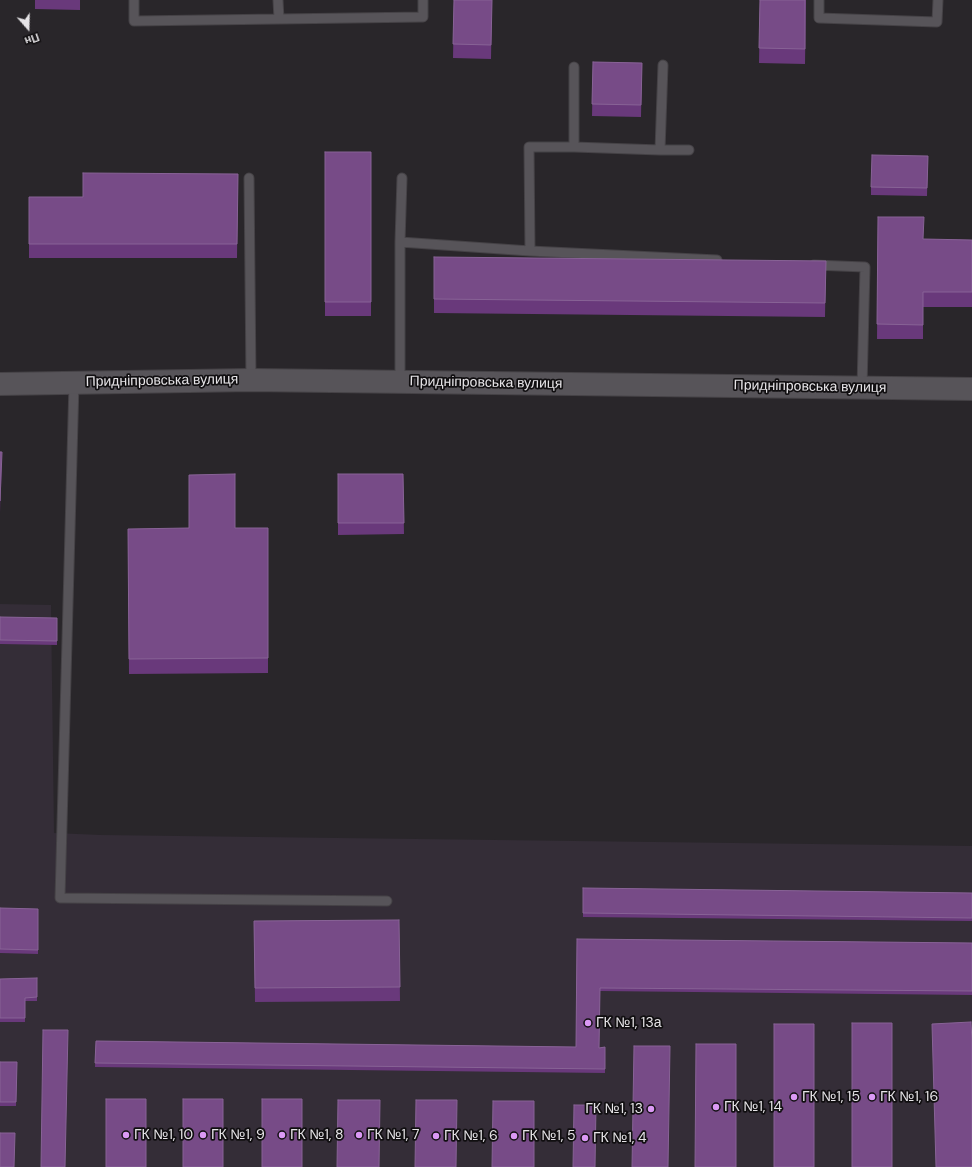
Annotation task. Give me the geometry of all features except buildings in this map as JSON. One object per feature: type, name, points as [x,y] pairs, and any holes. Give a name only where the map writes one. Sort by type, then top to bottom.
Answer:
[{"type":"street","name":"Придніпровська вулиця","points":[[0,384],[251,380],[972,389]]},
{"type":"lane","points":[[134,0],[134,21],[423,17],[423,0]]},
{"type":"lane","points":[[278,0],[279,20]]},
{"type":"lane","points":[[819,0],[818,18],[937,22],[938,0]]},
{"type":"lane","points":[[660,150],[662,65]]},
{"type":"lane","points":[[574,67],[574,147]]},
{"type":"lane","points":[[530,251],[529,147],[689,150]]},
{"type":"lane","points":[[249,178],[251,380]]},
{"type":"lane","points":[[400,382],[400,242],[402,178]]},
{"type":"lane","points":[[400,242],[530,251],[730,261]]},
{"type":"lane","points":[[802,264],[865,267],[862,388]]},
{"type":"lane","points":[[74,383],[60,898],[388,901]]},
{"type":"shaded area","points":[[0,604],[51,605],[54,833],[101,835],[972,846],[972,1167],[0,1167]]},
{"type":"place","name":"ГК №1, 13а","points":[[588,1023]]},
{"type":"place","name":"ГК №1, 15","points":[[794,1097]]},
{"type":"place","name":"ГК №1, 16","points":[[872,1097]]},
{"type":"place","name":"ГК №1, 14","points":[[716,1107]]},
{"type":"place","name":"ГК №1, 13","points":[[651,1109]]},
{"type":"place","name":"ГК №1, 10","points":[[126,1135]]},
{"type":"place","name":"ГК №1, 9","points":[[203,1135]]},
{"type":"place","name":"ГК №1, 8","points":[[282,1135]]},
{"type":"place","name":"ГК №1, 7","points":[[359,1135]]},
{"type":"place","name":"ГК №1, 6","points":[[436,1136]]},
{"type":"place","name":"ГК №1, 5","points":[[514,1136]]},
{"type":"place","name":"ГК №1, 4","points":[[585,1138]]}]
